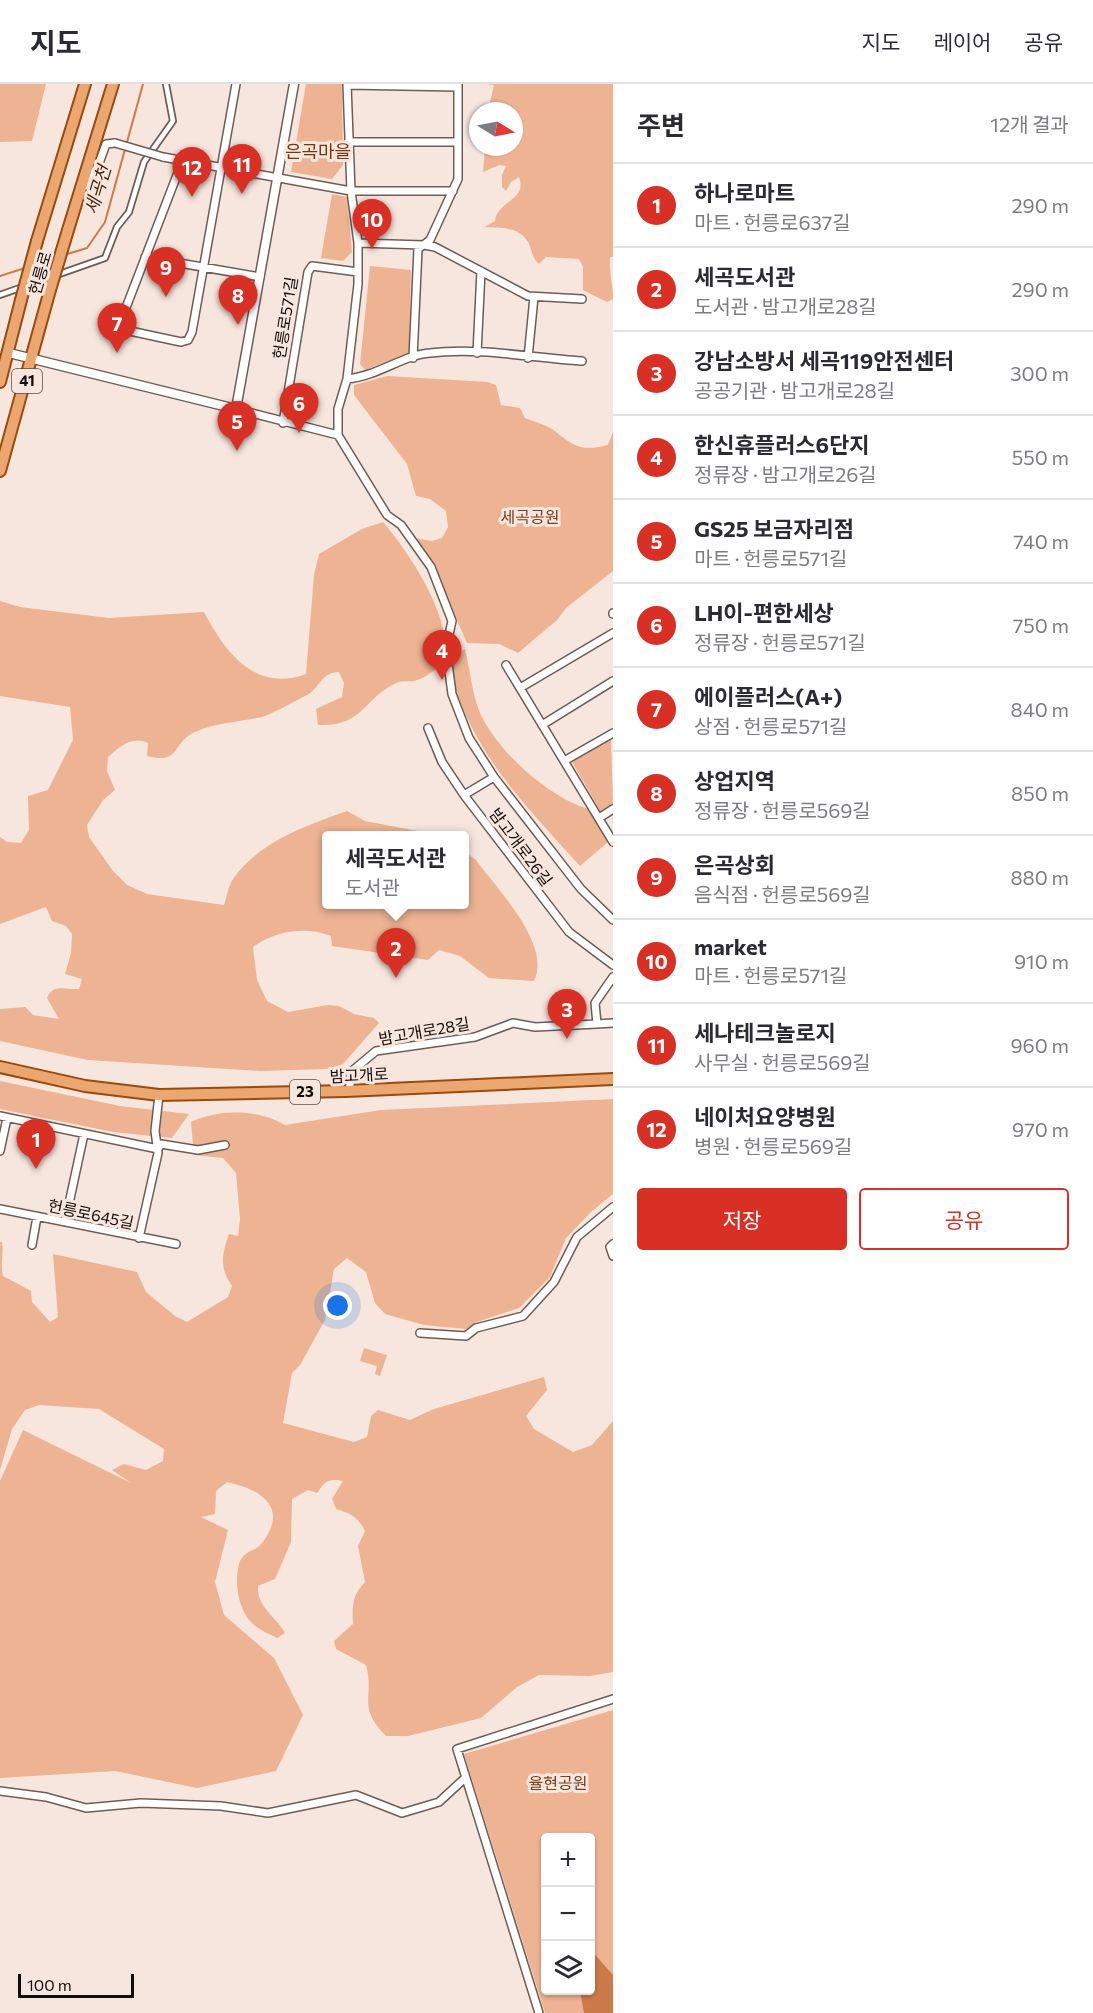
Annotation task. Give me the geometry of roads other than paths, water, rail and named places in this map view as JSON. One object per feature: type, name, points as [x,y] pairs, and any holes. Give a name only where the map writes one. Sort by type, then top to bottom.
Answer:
[{"type":"main road","name":"헌릉로","points":[[0,382],[4,352],[85,84]]},
{"type":"main road","name":"헌릉로","points":[[0,471],[33,359],[50,290],[113,84]]},
{"type":"main road","name":"밤고개로","points":[[0,1067],[85,1086],[159,1095],[349,1091],[613,1079]]},
{"type":"street","points":[[0,295],[105,258],[117,227],[129,212],[144,162],[173,121],[166,84]]},
{"type":"street","points":[[182,162],[122,318],[123,326],[130,330],[182,342],[188,340],[192,332],[236,84]]},
{"type":"street","points":[[236,410],[294,84]]},
{"type":"street","points":[[4,352],[338,435],[338,410],[347,379],[354,340],[358,272],[358,243],[351,191],[348,142],[347,85],[458,86],[458,179],[430,240],[418,249],[413,358]]},
{"type":"street","points":[[80,193],[98,166],[106,144],[115,142],[182,162],[351,191],[453,191]]},
{"type":"street","points":[[348,142],[457,142]]},
{"type":"street","points":[[358,243],[424,245],[528,296],[582,299]]},
{"type":"street","points":[[145,257],[260,277]]},
{"type":"street","name":"헌릉로571길","points":[[283,423],[308,272],[312,266],[358,272]]},
{"type":"street","points":[[477,353],[480,271]]},
{"type":"street","points":[[528,358],[534,297]]},
{"type":"street","points":[[347,379],[364,377],[428,352],[477,353],[582,361]]},
{"type":"street","name":"밤고개로26길","points":[[338,435],[387,515],[401,525],[420,549],[438,584],[452,621],[446,648],[452,694],[469,738],[494,777],[581,889],[613,920]]},
{"type":"street","points":[[520,688],[613,633]]},
{"type":"street","points":[[506,666],[613,842]]},
{"type":"street","points":[[542,725],[613,681]]},
{"type":"street","name":"밤고개로26길","points":[[428,728],[442,762],[464,795],[569,932],[613,965]]},
{"type":"street","points":[[564,761],[613,733]]},
{"type":"street","points":[[464,795],[494,777]]},
{"type":"street","points":[[599,818],[613,809]]},
{"type":"street","points":[[613,976],[595,1003],[597,1024],[613,1023]]},
{"type":"street","name":"밤고개로28길","points":[[349,1091],[352,1071],[376,1051],[475,1037],[513,1023],[535,1027],[597,1024]]},
{"type":"street","points":[[158,1149],[155,1131],[159,1095]]},
{"type":"street","points":[[0,1151],[3,1117],[158,1149]]},
{"type":"street","points":[[65,1222],[84,1134]]},
{"type":"street","points":[[139,1238],[161,1144],[198,1150],[225,1144]]},
{"type":"street","points":[[420,1333],[466,1336],[476,1328],[523,1316],[554,1282],[577,1237],[613,1207]]},
{"type":"street","name":"헌릉로645길","points":[[0,1209],[176,1244]]},
{"type":"street","points":[[32,1245],[37,1217]]},
{"type":"street","points":[[613,1244],[610,1246],[613,1256]]},
{"type":"street","points":[[539,2013],[456,1749],[613,1699]]},
{"type":"street","points":[[0,1791],[46,1797],[86,1808],[141,1803],[221,1806],[268,1813],[356,1795],[402,1813],[439,1802],[464,1779]]},
{"type":"waterway","name":"세곡천","points":[[64,255],[87,248],[105,222],[143,84]]},
{"type":"waterway","name":"세곡천","points":[[36,265],[56,258]]},
{"type":"waterway","name":"세곡천","points":[[0,276],[25,268]]},
{"type":"place","name":"세나테크놀로지","points":[[242,194]]},
{"type":"place","name":"네이처요양병원","points":[[192,197]]},
{"type":"place","name":"market","points":[[372,249]]},
{"type":"place","name":"은곡상회","points":[[166,297]]},
{"type":"place","name":"상업지역","points":[[238,325]]},
{"type":"place","name":"에이플러스(A+)","points":[[117,353]]},
{"type":"place","name":"LH이-편한세상","points":[[299,433]]},
{"type":"place","name":"GS25 보금자리점","points":[[237,451]]},
{"type":"place","name":"한신휴플러스6단지","points":[[442,680]]},
{"type":"place","name":"세곡도서관","points":[[396,978]]},
{"type":"place","name":"강남소방서 세곡119안전센터","points":[[567,1039]]},
{"type":"place","name":"하나로마트","points":[[36,1169]]},
{"type":"district","name":"은곡마을","points":[[318,152]]},
{"type":"park label","name":"세곡공원","points":[[530,517]]},
{"type":"park label","name":"율현공원","points":[[558,1783]]}]
